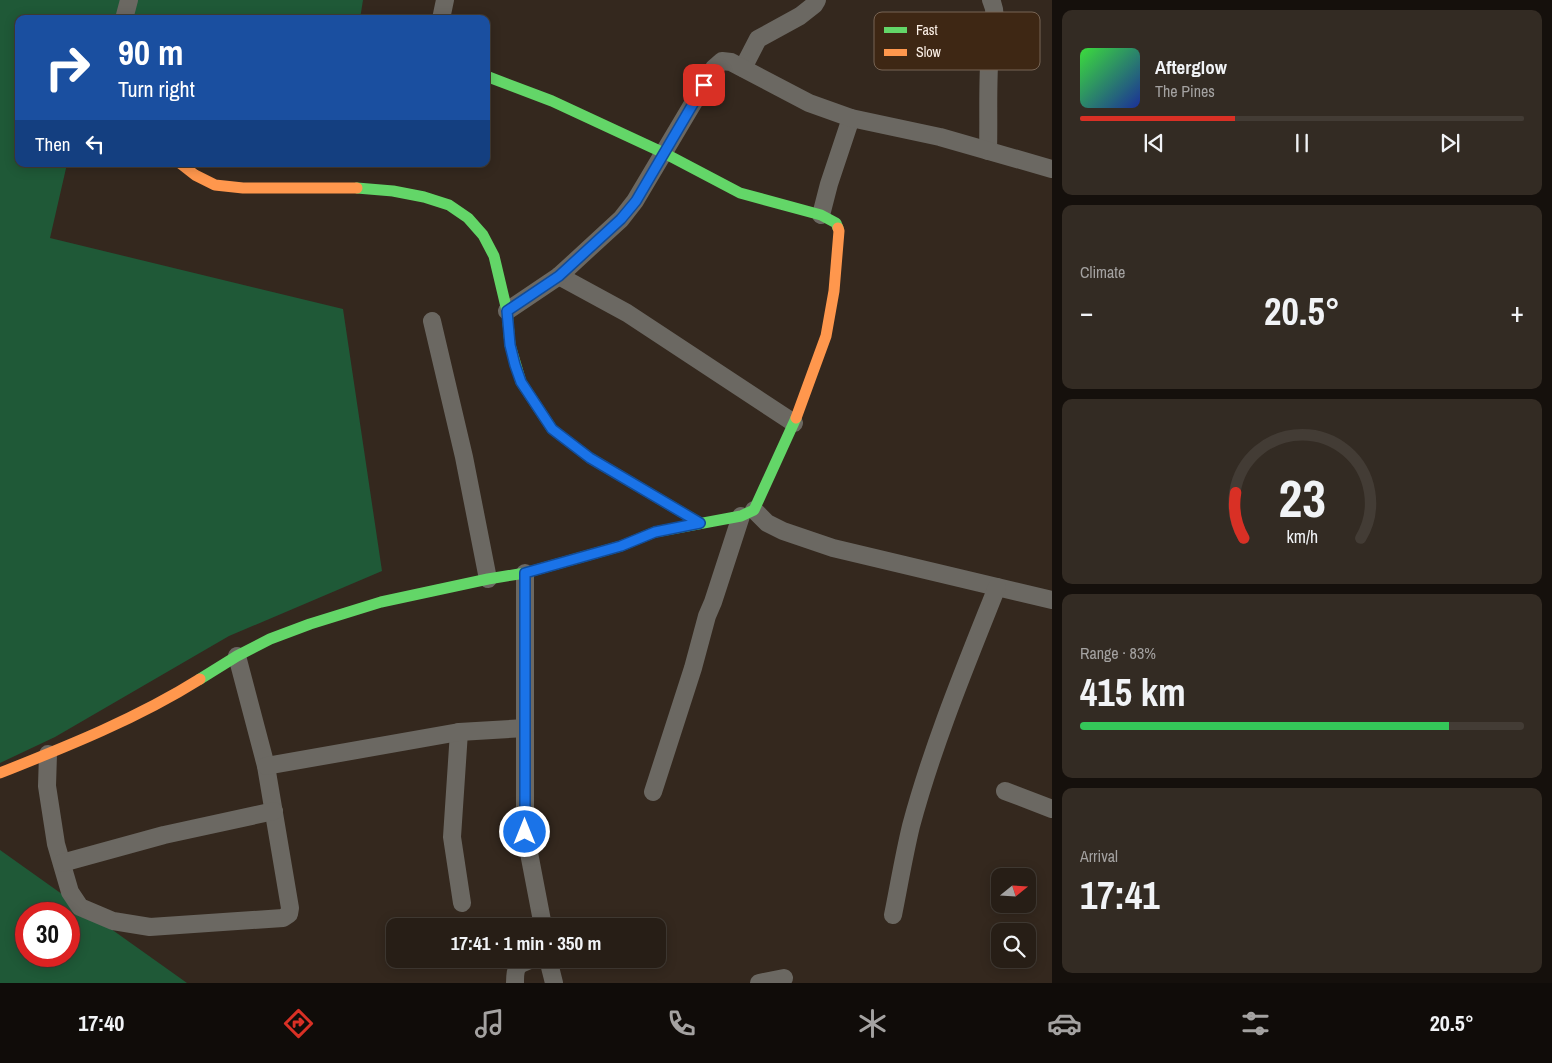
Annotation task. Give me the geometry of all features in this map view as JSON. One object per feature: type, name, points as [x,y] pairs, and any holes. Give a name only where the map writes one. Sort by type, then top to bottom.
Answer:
[{"type":"street","points":[[125,15],[129,0]]},
{"type":"street","points":[[442,15],[445,0]]},
{"type":"street","points":[[743,68],[758,39],[800,16],[814,5],[817,0]]},
{"type":"street","points":[[991,0],[995,12]]},
{"type":"street","points":[[507,311],[559,276],[621,219],[636,201],[714,68],[722,61],[731,62],[809,102],[851,118],[940,137],[1052,169]]},
{"type":"street","points":[[988,151],[990,70]]},
{"type":"street","points":[[490,78],[552,102],[664,153],[740,194],[821,215],[836,223],[839,231],[834,291],[826,336],[794,423],[747,513],[707,616],[693,668],[653,792]]},
{"type":"street","points":[[821,215],[829,184],[851,118]]},
{"type":"street","points":[[185,167],[195,175],[215,185],[243,188],[343,187],[385,190],[424,197],[448,205],[468,218],[483,235],[494,256],[507,311],[510,345],[521,382],[552,429],[590,458],[700,523]]},
{"type":"street","points":[[559,276],[627,313],[794,423]]},
{"type":"street","points":[[432,321],[464,457],[488,579]]},
{"type":"street","points":[[0,773],[73,744],[176,694],[270,638],[381,602],[525,573],[621,546],[655,532],[747,513],[783,531],[833,548],[1052,600]]},
{"type":"street","points":[[525,573],[525,832],[541,918]]},
{"type":"street","points":[[893,915],[911,828],[936,744],[997,587]]},
{"type":"street","points":[[48,754],[47,786],[56,844],[70,892],[80,907],[113,921],[150,927],[283,918],[289,914],[290,908],[274,811],[266,766],[237,656]]},
{"type":"street","points":[[266,766],[459,732],[525,728]]},
{"type":"street","points":[[459,732],[452,837],[462,903]]},
{"type":"street","points":[[1005,790],[1052,809]]},
{"type":"street","points":[[62,863],[164,835],[274,811]]},
{"type":"street","points":[[515,983],[517,968]]},
{"type":"street","points":[[550,968],[554,983]]},
{"type":"street","points":[[758,983],[784,978]]},
{"type":"green space","points":[[0,0],[363,0],[361,15],[15,15],[15,167],[66,167],[50,238],[343,309],[382,571],[229,636],[55,737],[0,763]]},
{"type":"green space","points":[[0,850],[73,902],[15,902],[15,967],[80,967],[80,907],[187,983],[0,983]]},
{"type":"traffic: fast","points":[[490,78],[552,101],[664,153],[740,193],[821,215],[836,223],[838,228]]},
{"type":"traffic: fast","points":[[357,188],[393,191],[424,197],[449,205],[468,218],[483,235],[494,256],[507,311],[510,345],[521,382],[552,429],[590,458],[700,523]]},
{"type":"traffic: fast","points":[[200,679],[237,656],[270,639],[310,624],[381,602],[525,573],[621,546],[655,532],[741,516],[754,510],[796,418]]},
{"type":"traffic: slow","points":[[185,167],[195,175],[215,185],[243,188],[357,188]]},
{"type":"traffic: slow","points":[[796,418],[826,336],[834,291],[838,228]]},
{"type":"traffic: slow","points":[[0,773],[77,742],[127,719],[200,679]]},
{"type":"route","points":[[525,832],[525,573],[621,546],[655,532],[700,523],[590,458],[552,429],[521,382],[510,345],[507,311],[559,276],[621,219],[636,201],[704,85]]}]
